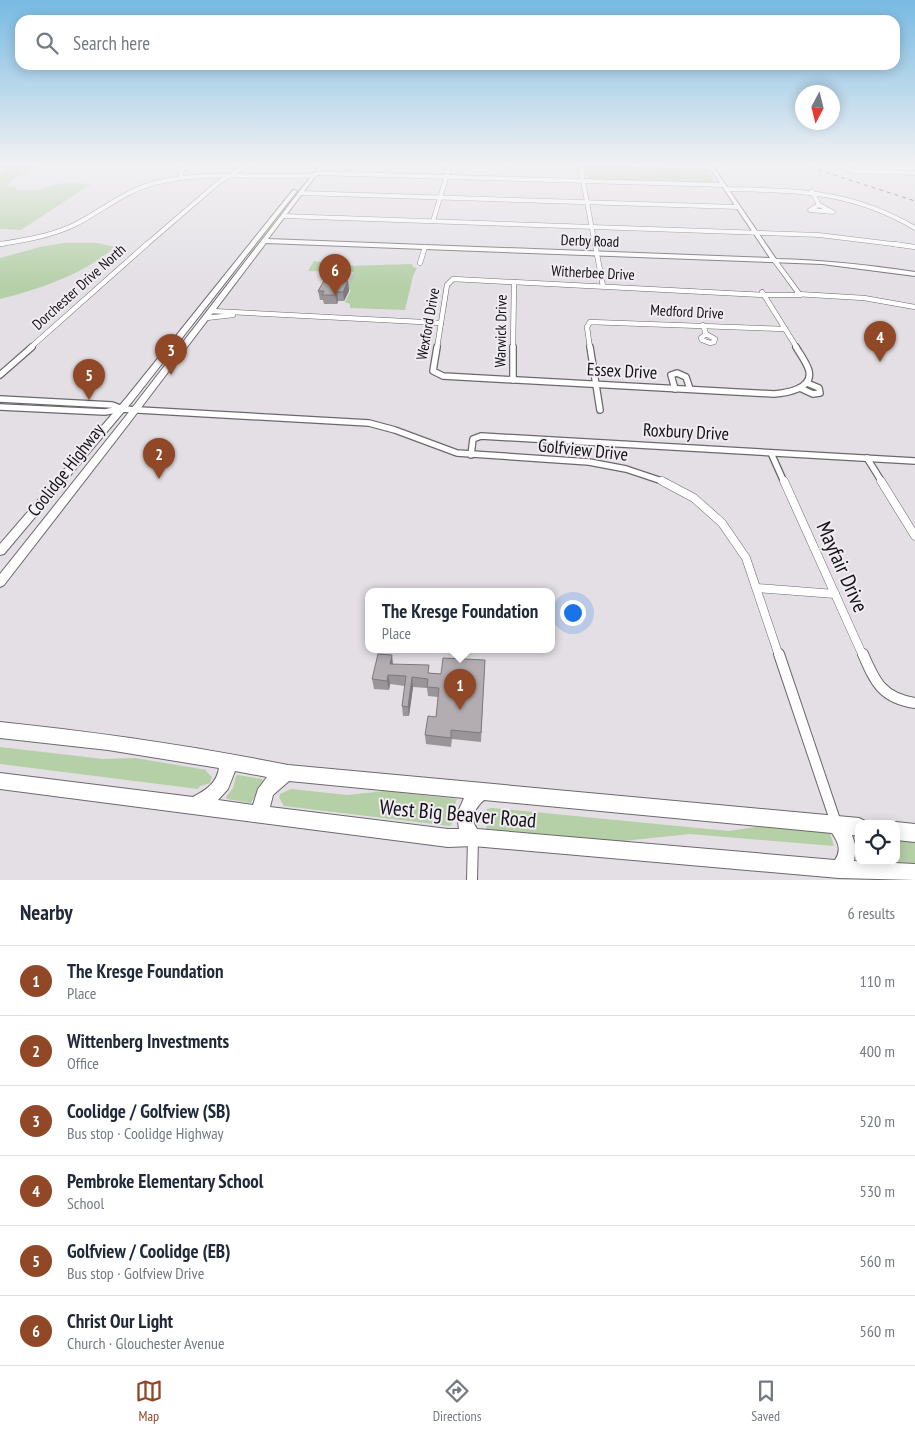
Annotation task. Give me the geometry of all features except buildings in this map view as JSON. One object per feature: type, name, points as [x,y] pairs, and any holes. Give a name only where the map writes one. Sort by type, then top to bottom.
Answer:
[{"type":"main road","name":"Coolidge Highway","points":[[0,550],[121,409],[247,258],[287,206]]},
{"type":"main road","name":"Coolidge Highway","points":[[0,582],[206,318],[247,258],[264,241],[291,206]]},
{"type":"main road","points":[[738,207],[775,261]]},
{"type":"main road","name":"Derby Road","points":[[264,241],[775,261],[853,265],[915,274]]},
{"type":"main road","points":[[175,343],[174,347],[183,347]]},
{"type":"main road","points":[[41,501],[50,500],[56,502],[58,503],[58,509]]},
{"type":"main road","name":"West Big Beaver Road","points":[[0,730],[85,739],[228,761],[288,773],[855,827]]},
{"type":"main road","points":[[192,806],[208,799],[222,786],[228,770],[228,761]]},
{"type":"main road","points":[[262,815],[262,798],[266,790],[271,783],[288,773]]},
{"type":"main road","name":"West Big Beaver Road","points":[[0,782],[438,837],[473,838],[839,869],[915,873]]},
{"type":"main road","points":[[473,838],[467,830],[464,816],[467,806],[480,792]]},
{"type":"main road","points":[[837,825],[848,845],[846,862],[839,869]]},
{"type":"main road","points":[[900,831],[915,833]]},
{"type":"street","points":[[0,244],[49,236],[75,225],[107,206]]},
{"type":"street","name":"Dorchester Drive North","points":[[0,375],[128,260],[193,206]]},
{"type":"street","points":[[433,221],[437,206]]},
{"type":"street","points":[[588,206],[603,286]]},
{"type":"street","points":[[710,206],[738,207]]},
{"type":"street","points":[[817,206],[810,210],[833,212],[821,206]]},
{"type":"street","points":[[872,206],[891,214],[915,228]]},
{"type":"street","points":[[284,216],[841,236],[915,247]]},
{"type":"street","points":[[420,263],[425,247]]},
{"type":"street","points":[[775,261],[800,295]]},
{"type":"street","name":"Witherbee Drive","points":[[453,280],[864,298],[915,306]]},
{"type":"street","name":"Wexford Drive","points":[[436,374],[432,370],[447,285],[453,280]]},
{"type":"street","name":"Warwick Drive","points":[[513,380],[514,282]]},
{"type":"street","points":[[763,293],[785,329]]},
{"type":"street","points":[[211,311],[441,323]]},
{"type":"street","points":[[206,318],[231,316],[236,313]]},
{"type":"street","name":"Medford Drive","points":[[596,385],[587,327],[588,323],[598,321],[785,329]]},
{"type":"street","points":[[703,325],[706,334]]},
{"type":"street","name":"Essex Drive","points":[[436,374],[596,385],[775,394],[804,386],[809,377],[809,369],[785,329]]},
{"type":"street","points":[[675,389],[671,375],[677,373],[686,377],[690,389]]},
{"type":"street","points":[[596,385],[600,410]]},
{"type":"street","points":[[0,399],[104,404],[121,409]]},
{"type":"street","points":[[0,407],[105,412],[121,409]]},
{"type":"street","name":"Golfview Drive","points":[[121,409],[370,423],[396,429],[440,450],[471,456],[610,465],[639,471],[661,479],[689,495],[719,519],[740,546],[757,588],[837,825]]},
{"type":"street","name":"Roxbury Drive","points":[[471,456],[473,439],[481,436],[915,461]]},
{"type":"street","name":"Mayfair Drive","points":[[771,452],[874,679],[886,694],[905,702],[915,703]]},
{"type":"street","points":[[867,458],[915,536]]},
{"type":"street","points":[[757,588],[835,594]]},
{"type":"street","points":[[472,880],[473,838]]},
{"type":"green space","points":[[0,206],[57,206],[21,230],[0,229]]},
{"type":"green space","points":[[286,206],[289,206],[252,255],[248,255]]},
{"type":"green space","points":[[64,243],[97,243],[115,247],[103,257],[76,273],[0,299],[0,258],[40,247]]},
{"type":"green space","points":[[314,261],[348,266],[412,264],[413,267],[417,268],[413,276],[405,310],[350,308],[350,304],[345,302],[351,290],[346,290],[354,272],[308,271]]},
{"type":"green space","points":[[0,747],[103,759],[135,758],[207,770],[212,777],[210,783],[200,786],[198,789],[0,764]]},
{"type":"green space","points":[[236,776],[262,779],[263,781],[251,803],[227,799],[226,797],[233,788]]},
{"type":"green space","points":[[291,789],[347,795],[385,791],[457,799],[450,826],[284,806],[279,797],[280,794]]},
{"type":"green space","points":[[487,809],[729,831],[762,826],[830,833],[834,846],[690,834],[614,842],[486,829],[487,823],[483,820],[487,815]]},
{"type":"green space","points":[[900,838],[915,840],[915,863],[900,862]]},
{"type":"place","name":"Christ Our Light","points":[[335,295]]},
{"type":"place","name":"Pembroke Elementary School","points":[[880,362]]},
{"type":"place","name":"Coolidge / Golfview (SB)","points":[[171,375]]},
{"type":"place","name":"Golfview / Coolidge (EB)","points":[[89,400]]},
{"type":"place","name":"Wittenberg Investments","points":[[159,479]]},
{"type":"place","name":"The Kresge Foundation","points":[[460,710]]}]
